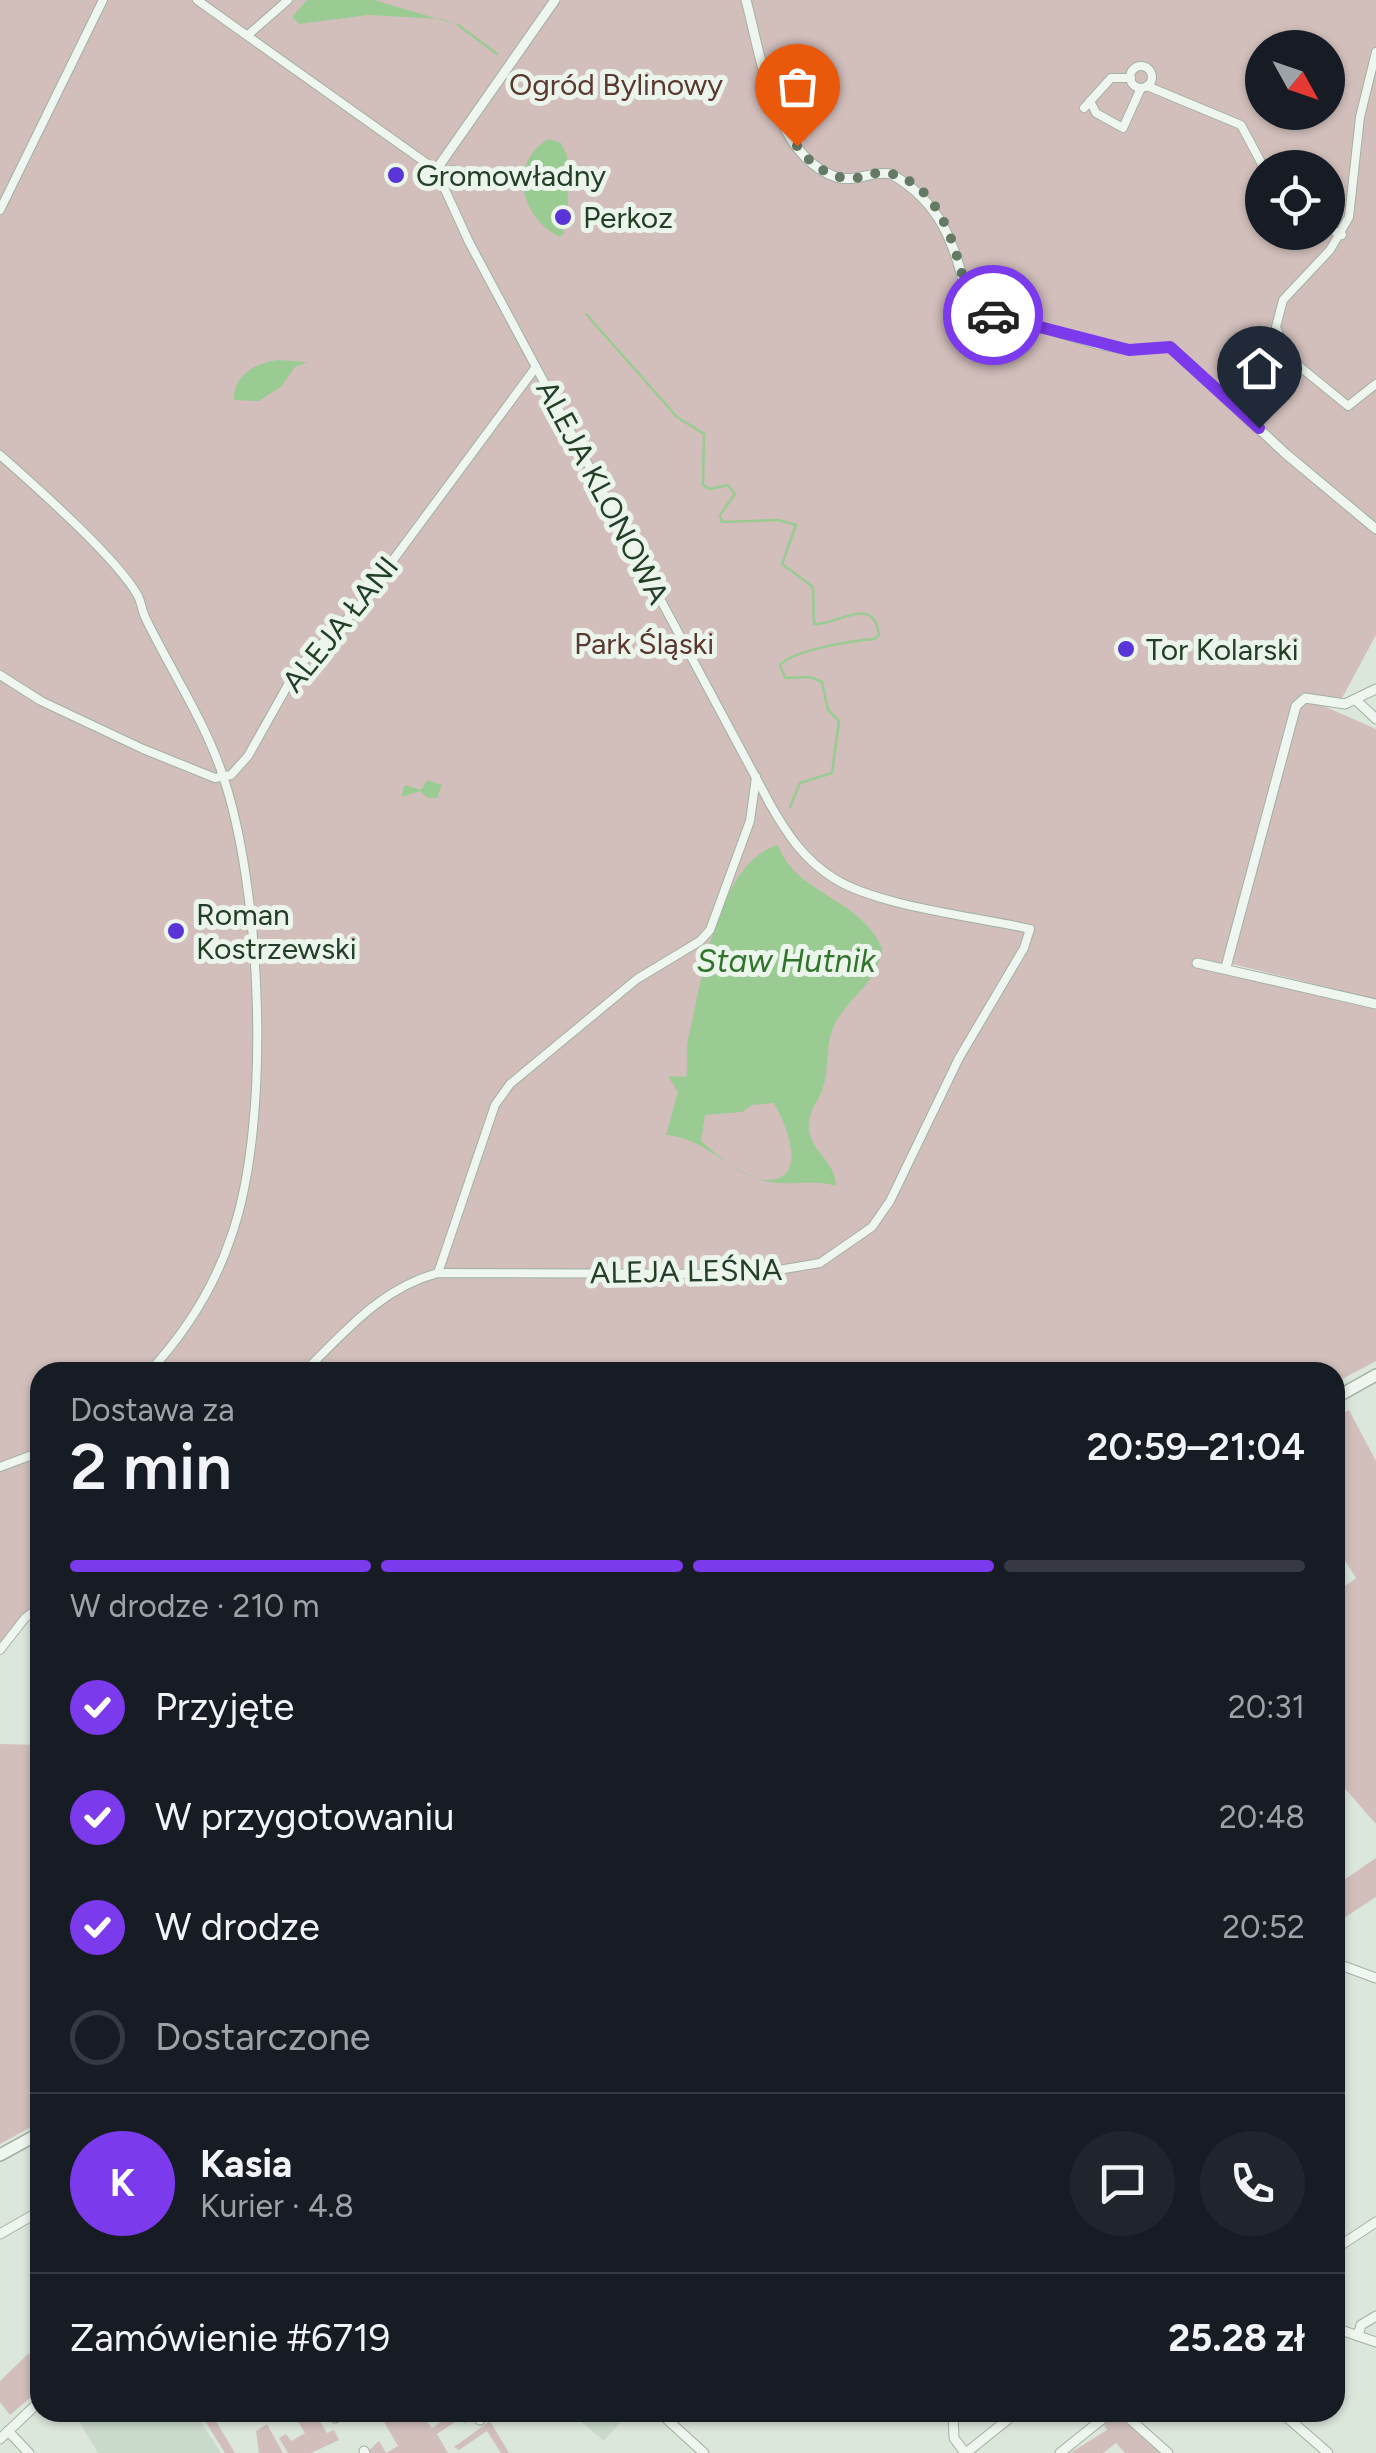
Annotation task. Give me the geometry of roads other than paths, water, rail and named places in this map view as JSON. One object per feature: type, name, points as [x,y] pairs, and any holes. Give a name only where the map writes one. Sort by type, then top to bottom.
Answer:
[{"type":"street","points":[[0,210],[103,0]]},
{"type":"street","points":[[196,0],[436,170],[556,0]]},
{"type":"street","points":[[248,35],[288,0]]},
{"type":"street","points":[[746,0],[780,114],[806,158],[846,178],[891,174],[928,200],[947,228],[970,306],[1097,344],[1129,350],[1170,347],[1286,454],[1376,529]]},
{"type":"street","points":[[1345,226],[1353,202],[1360,118],[1376,52]]},
{"type":"street","points":[[1131,78],[1136,68],[1146,68],[1152,75],[1144,87],[1122,128],[1087,104],[1111,78],[1131,78],[1144,87],[1241,125],[1254,150]]},
{"type":"street","name":"ALEJA KLONOWA","points":[[436,170],[438,183],[792,841],[835,880],[866,892],[1030,929]]},
{"type":"street","points":[[438,183],[453,170]]},
{"type":"street","points":[[1329,250],[1284,300],[1276,335],[1288,357],[1348,406],[1376,384]]},
{"type":"street","name":"ALEJA ŁANI","points":[[224,779],[248,756],[298,667],[356,610],[536,367]]},
{"type":"street","points":[[0,455],[91,542],[138,596],[224,779],[251,922],[256,1020],[254,1118],[242,1198],[226,1251],[192,1316],[157,1362]]},
{"type":"street","points":[[0,676],[52,707],[224,779]]},
{"type":"street","points":[[1226,967],[1296,706],[1304,698],[1333,704],[1357,701],[1376,690]]},
{"type":"street","points":[[1357,701],[1376,719]]},
{"type":"street","points":[[438,1273],[494,1105],[510,1084],[637,979],[695,943],[711,922],[750,821],[756,777]]},
{"type":"street","name":"ALEJA LEŚNA","points":[[314,1362],[376,1302],[411,1280],[438,1273],[755,1274],[820,1263],[845,1249],[872,1227],[890,1201],[959,1058],[1024,948],[1030,929]]},
{"type":"street","points":[[1197,963],[1376,1004]]},
{"type":"street","points":[[1345,1392],[1376,1375]]},
{"type":"street","points":[[0,1467],[30,1456]]},
{"type":"street","points":[[0,1650],[30,1615]]},
{"type":"street","points":[[1345,1967],[1376,1978]]},
{"type":"street","points":[[0,2155],[30,2138]]},
{"type":"street","points":[[0,2234],[30,2216]]},
{"type":"street","points":[[1345,2242],[1376,2222]]},
{"type":"street","points":[[1358,2336],[1362,2326],[1376,2316]]},
{"type":"street","points":[[1345,2331],[1376,2342]]},
{"type":"street","points":[[0,2440],[30,2410]]},
{"type":"street","points":[[670,2422],[704,2453]]},
{"type":"street","points":[[953,2422],[954,2438],[966,2453],[1005,2422]]},
{"type":"street","points":[[1060,2453],[1099,2422]]},
{"type":"street","points":[[1133,2422],[1168,2453]]},
{"type":"street","points":[[1292,2422],[1328,2453]]},
{"type":"street","points":[[8,2431],[29,2453]]},
{"type":"water","points":[[307,0],[374,0],[437,19],[368,15],[299,24],[292,17]]},
{"type":"water","name":"Perkoz","points":[[548,139],[561,143],[567,155],[568,211],[560,217],[564,233],[560,237],[536,217],[524,190],[527,162]]},
{"type":"water","points":[[278,360],[307,362],[295,367],[281,387],[259,401],[234,400],[241,377],[261,364]]},
{"type":"water","points":[[427,780],[442,785],[437,798],[428,798],[420,791],[401,797],[405,785],[421,790]]},
{"type":"water","name":"Staw Hutnik","points":[[778,845],[798,875],[859,918],[882,948],[871,978],[833,1029],[823,1088],[810,1117],[811,1137],[831,1168],[836,1186],[756,1178],[781,1177],[791,1160],[788,1135],[774,1103],[752,1105],[742,1112],[705,1115],[701,1141],[729,1164],[691,1141],[666,1135],[678,1092],[668,1076],[686,1077],[688,1039],[715,928],[740,875],[757,856]]},
{"type":"waterway","points":[[458,25],[497,54]]},
{"type":"waterway","points":[[586,314],[677,417],[704,434],[703,485],[710,489],[728,485],[735,494],[720,515],[722,522],[778,520],[796,525],[782,564],[813,587],[814,624],[853,614],[870,616],[876,623],[879,635],[874,639],[809,651],[780,665],[785,678],[810,677],[822,682],[828,710],[839,721],[832,773],[800,783],[790,807]]},
{"type":"place","name":"Gromowładny","points":[[396,175]]},
{"type":"place","name":"Perkoz","points":[[563,217]]},
{"type":"place","name":"Tor Kolarski","points":[[1126,649]]},
{"type":"place","name":"Roman Kostrzewski","points":[[176,931]]},
{"type":"park label","name":"Ogród Bylinowy","points":[[616,84]]},
{"type":"park label","name":"Park Śląski","points":[[644,643]]}]
